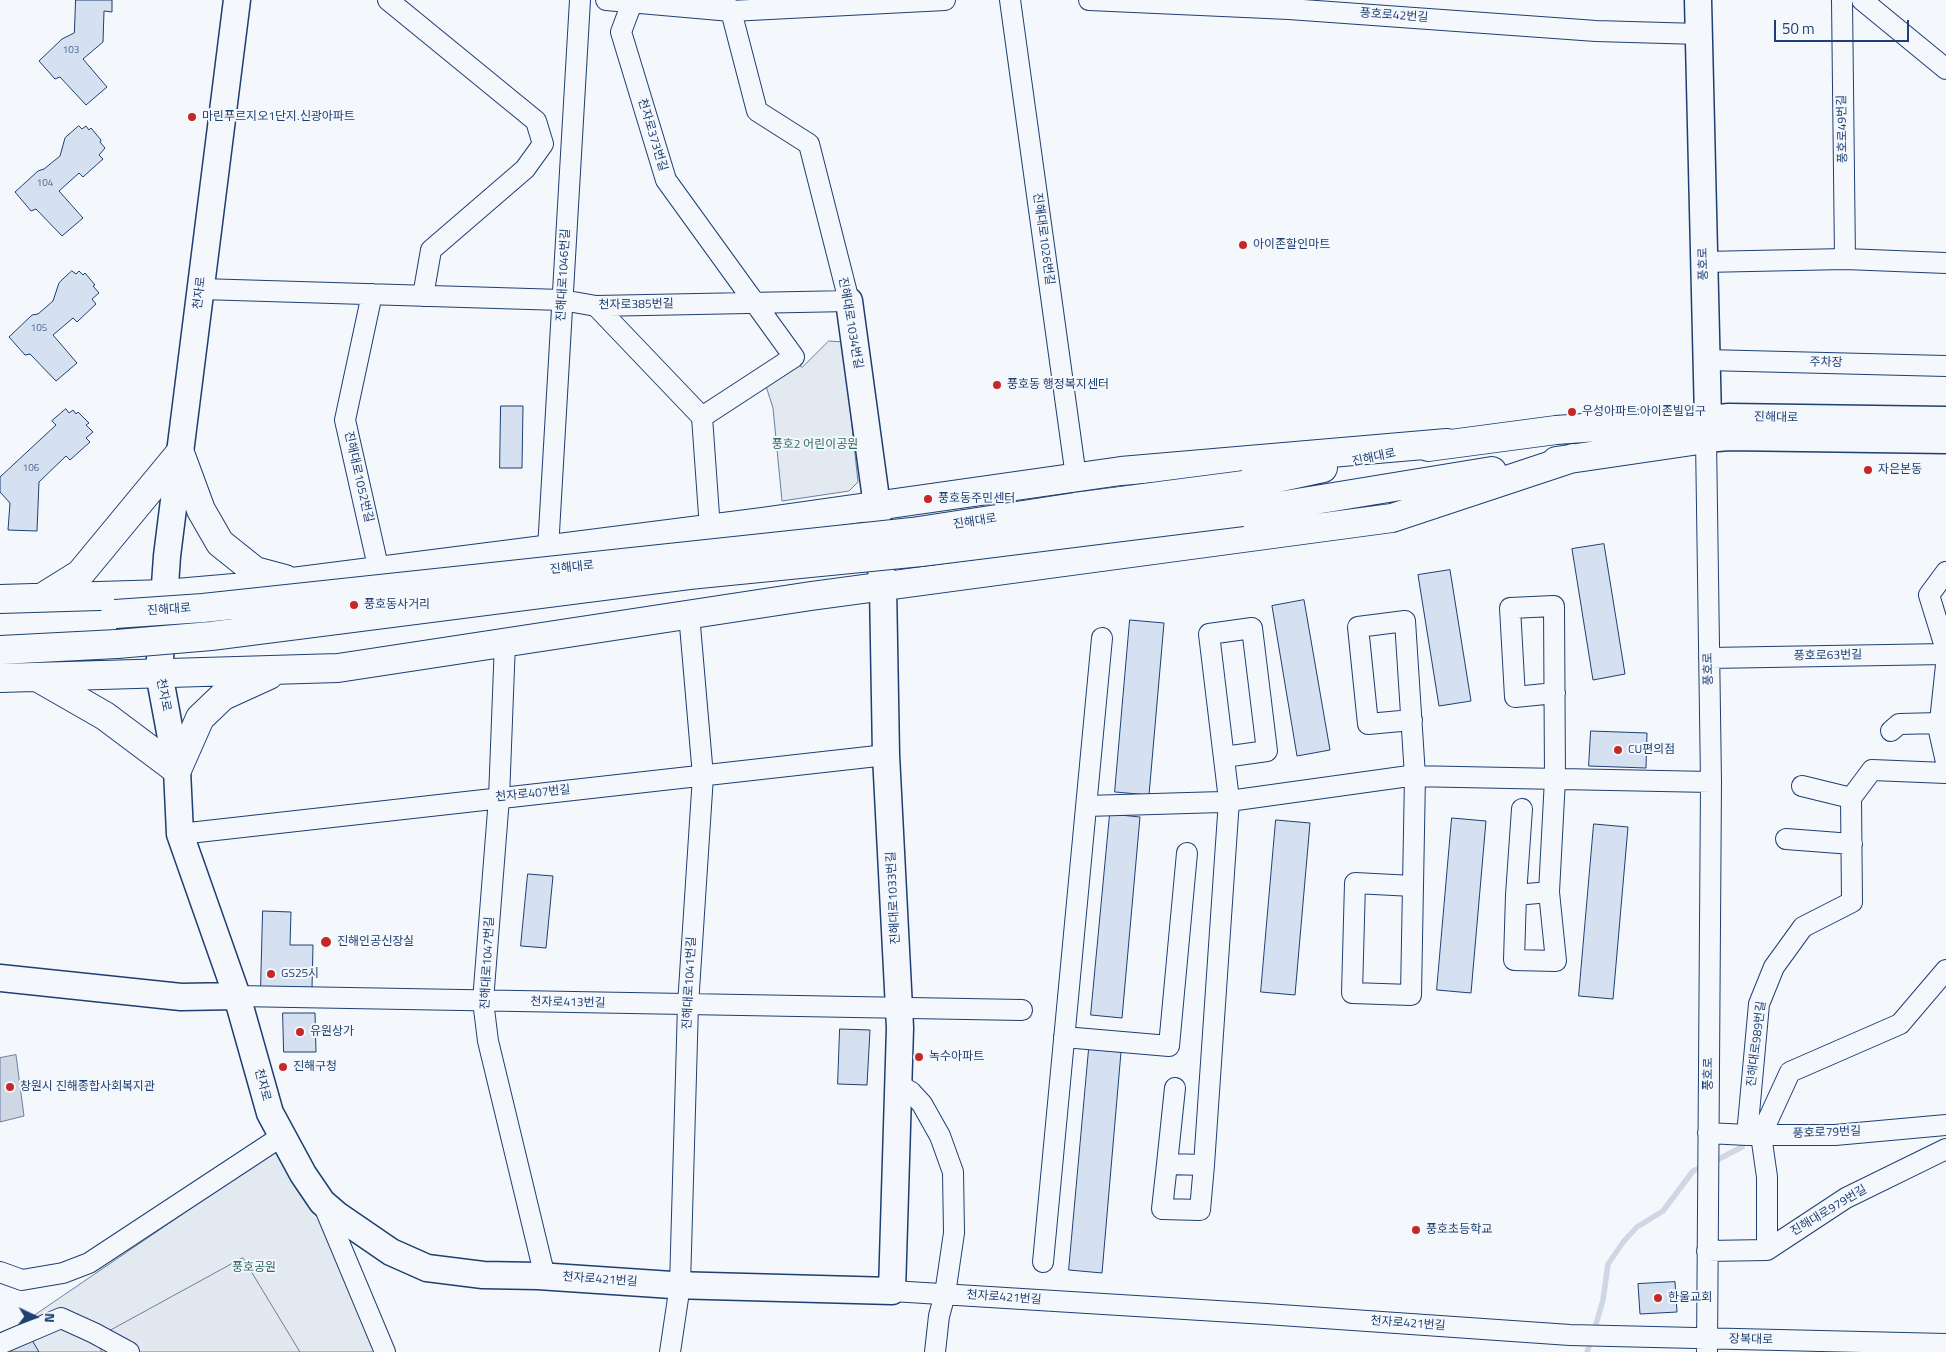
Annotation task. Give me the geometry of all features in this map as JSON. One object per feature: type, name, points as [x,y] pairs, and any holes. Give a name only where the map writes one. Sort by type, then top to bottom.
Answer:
[{"type":"highway","name":"진해대로","points":[[0,618],[115,614],[203,608],[912,532],[1075,507],[1244,485],[1447,443],[1556,430],[1707,429]]},
{"type":"highway","name":"진해대로","points":[[0,650],[117,644],[211,636],[689,575],[922,552],[1242,512],[1573,458],[1707,429]]},
{"type":"highway","points":[[0,599],[165,594],[293,582],[710,529],[1121,470],[1447,443]]},
{"type":"highway","points":[[180,453],[201,510],[220,543],[255,571],[293,582]]},
{"type":"highway","points":[[40,599],[80,574],[180,453]]},
{"type":"highway","points":[[0,678],[338,668],[883,586],[1392,518],[1573,458]]},
{"type":"highway","points":[[37,677],[105,716],[177,770],[200,718],[223,696],[281,670]]},
{"type":"main road","name":"천자로","points":[[237,0],[167,556],[159,673],[177,770],[180,834],[237,996],[270,1113],[303,1174],[322,1202]]},
{"type":"main road","name":"풍호로","points":[[1698,0],[1707,429]]},
{"type":"main road","name":"진해대로1034번길","points":[[849,301],[876,506]]},
{"type":"main road","name":"진해대로","points":[[1707,429],[1729,417],[1946,420]]},
{"type":"main road","name":"진해대로","points":[[1707,429],[1729,437],[1946,440]]},
{"type":"main road","name":"진해대로1033번길","points":[[876,506],[883,586],[886,755],[900,1009],[892,1291]]},
{"type":"main road","points":[[0,978],[181,997],[237,996]]},
{"type":"main road","name":"천자로421번길","points":[[322,1202],[337,1215],[390,1252],[428,1268],[483,1275],[545,1276],[680,1285],[892,1291]]},
{"type":"street","points":[[388,0],[536,121],[543,144],[525,169],[431,250],[423,296]]},
{"type":"street","name":"진해대로1046번길","points":[[548,549],[580,0]]},
{"type":"street","points":[[606,0],[727,6],[945,0]]},
{"type":"street","name":"진해대로1026번길","points":[[1010,0],[1076,477]]},
{"type":"street","name":"풍호로42번길","points":[[1089,0],[1289,9],[1586,30],[1699,34]]},
{"type":"street","name":"풍호로49번길","points":[[1842,0],[1845,259]]},
{"type":"street","points":[[1862,0],[1946,70]]},
{"type":"street","name":"천자로373번길","points":[[632,1],[620,32],[666,180],[794,357],[702,417]]},
{"type":"street","name":"진해대로1034번길","points":[[727,6],[757,111],[810,144],[849,301]]},
{"type":"street","points":[[1704,262],[1845,259],[1946,263]]},
{"type":"street","name":"천자로385번길","points":[[201,289],[562,300],[596,306],[849,301]]},
{"type":"street","name":"진해대로1052번길","points":[[372,294],[345,420],[380,571]]},
{"type":"street","points":[[596,306],[702,417],[710,529]]},
{"type":"street","name":"주차장","points":[[1706,360],[1946,366]]},
{"type":"street","name":"풍호로","points":[[1706,1345],[1711,782],[1707,429]]},
{"type":"street","points":[[1946,572],[1929,595],[1946,650]]},
{"type":"street","points":[[1522,809],[1514,960],[1556,961],[1549,892],[1555,779],[1555,693],[1554,606],[1510,608],[1516,697],[1555,693]]},
{"type":"street","name":"진해대로1041번길","points":[[670,1352],[680,1285],[688,1005],[703,776],[689,614]]},
{"type":"street","points":[[1412,720],[1368,724],[1358,627],[1405,621],[1412,720],[1415,776],[1413,886],[1410,995],[1352,993],[1355,883],[1413,886]]},
{"type":"street","points":[[1175,1088],[1162,1209],[1200,1210],[1229,800],[1209,634],[1252,628],[1267,751],[1224,757]]},
{"type":"street","points":[[1042,1262],[1102,638]]},
{"type":"street","name":"진해대로1047번길","points":[[506,642],[499,798],[483,1001],[488,1041],[545,1276]]},
{"type":"street","name":"풍호로63번길","points":[[1709,658],[1946,654]]},
{"type":"street","points":[[1946,665],[1939,731],[1946,762]]},
{"type":"street","points":[[1891,730],[1899,724],[1940,724]]},
{"type":"street","name":"천자로407번길","points":[[180,834],[886,755]]},
{"type":"street","points":[[1802,786],[1851,798],[1872,770],[1946,773]]},
{"type":"street","points":[[1086,806],[1229,800],[1415,776],[1711,782]]},
{"type":"street","name":"진해대로989번길","points":[[1754,1135],[1759,1004],[1774,967],[1803,927],[1852,902],[1851,798]]},
{"type":"street","points":[[1786,839],[1852,844]]},
{"type":"street","points":[[1064,1037],[1169,1046],[1187,853]]},
{"type":"street","points":[[1516,895],[1549,892]]},
{"type":"street","points":[[1707,1251],[1767,1250],[1767,1177],[1754,1135],[1790,1072],[1900,1024],[1946,970]]},
{"type":"street","name":"천자로413번길","points":[[237,996],[1022,1010]]},
{"type":"street","points":[[899,1085],[911,1092],[922,1104],[940,1136],[953,1172],[954,1233],[945,1294],[939,1316],[936,1352]]},
{"type":"street","name":"풍호로79번길","points":[[1708,1133],[1835,1135],[1946,1126]]},
{"type":"street","points":[[0,1272],[22,1280],[63,1273],[89,1264],[282,1136]]},
{"type":"street","name":"진해대로979번길","points":[[1767,1250],[1846,1198],[1946,1149]]},
{"type":"street","points":[[1167,1164],[1204,1165]]},
{"type":"street","name":"천자로","points":[[322,1202],[385,1352]]},
{"type":"street","name":"천자로421번길","points":[[892,1291],[1605,1336],[1706,1345]]},
{"type":"street","points":[[0,1344],[61,1318],[129,1352]]},
{"type":"street","name":"장복대로","points":[[1706,1345],[1946,1344]]},
{"type":"green space","name":"풍호2 어린이공원","points":[[829,341],[843,342],[858,482],[849,491],[782,501],[773,408],[766,386],[796,364],[802,367]]},
{"type":"green space","name":"풍호공원","points":[[286,1144],[388,1352],[0,1352],[0,1339]]},
{"type":"shaded area","name":"창원시 진해종합사회복지관","points":[[16,1055],[24,1116],[0,1122],[0,1058]]},
{"type":"shaded area","points":[[243,1258],[300,1352],[102,1352],[95,1339]]},
{"type":"building","points":[[76,0],[112,0],[112,12],[104,11],[103,42],[83,59],[107,87],[86,105],[60,77],[55,79],[39,61],[62,39],[74,33]]},
{"type":"building","points":[[79,126],[82,129],[86,126],[89,130],[91,128],[105,148],[99,155],[103,159],[83,177],[79,173],[59,191],[83,218],[62,236],[36,209],[31,211],[15,192],[38,171],[44,169],[60,156],[65,138]]},
{"type":"building","points":[[72,271],[76,274],[79,271],[83,275],[85,273],[99,293],[92,299],[96,304],[77,322],[73,318],[53,335],[77,363],[56,381],[30,354],[25,355],[9,337],[32,315],[38,314],[53,301],[59,283]]},
{"type":"building","points":[[501,406],[523,406],[522,468],[500,468]]},
{"type":"building","points":[[66,409],[69,413],[73,410],[76,414],[78,412],[89,423],[86,425],[93,432],[86,438],[90,442],[70,460],[66,456],[39,482],[37,531],[8,530],[10,503],[0,492],[0,477],[56,425],[52,421]]},
{"type":"building","points":[[1604,544],[1625,674],[1593,680],[1572,549]]},
{"type":"building","points":[[1450,570],[1471,701],[1439,706],[1418,575]]},
{"type":"building","points":[[1304,600],[1330,750],[1297,756],[1272,606]]},
{"type":"building","points":[[1130,620],[1164,623],[1149,795],[1115,792]]},
{"type":"building","name":"CU편의점","points":[[1591,731],[1647,733],[1646,768],[1589,766]]},
{"type":"building","points":[[1110,814],[1140,817],[1122,1018],[1091,1015]]},
{"type":"building","points":[[1452,818],[1486,821],[1471,993],[1437,990]]},
{"type":"building","points":[[1276,820],[1310,823],[1295,995],[1261,992]]},
{"type":"building","points":[[1594,824],[1628,827],[1613,999],[1579,996]]},
{"type":"building","points":[[528,874],[553,876],[546,948],[521,946]]},
{"type":"building","points":[[263,911],[291,912],[290,945],[313,945],[312,988],[261,987]]},
{"type":"building","name":"유원상가","points":[[283,1013],[315,1013],[316,1052],[284,1052]]},
{"type":"building","points":[[840,1029],[870,1030],[867,1085],[838,1084]]},
{"type":"building","points":[[1089,1049],[1121,1052],[1102,1273],[1069,1270]]},
{"type":"building","name":"한울교회","points":[[1675,1282],[1677,1312],[1640,1314],[1638,1284]]},
{"type":"building","points":[[29,1335],[39,1352],[0,1352]]},
{"type":"waterway","points":[[1713,1162],[1742,1147]]},
{"type":"waterway","points":[[1594,1331],[1603,1300],[1608,1264],[1624,1241],[1637,1227],[1663,1211],[1693,1171],[1704,1166]]},
{"type":"waterway","points":[[1587,1352],[1591,1340]]},
{"type":"place","name":"마린푸르지오1단지.신광아파트","points":[[192,117]]},
{"type":"place","name":"아이존할인마트","points":[[1243,245]]},
{"type":"place","name":"풍호동 행정복지센터","points":[[997,385]]},
{"type":"place","name":"우성아파트.아이존빌입구","points":[[1572,412]]},
{"type":"place","name":"자은본동","points":[[1868,470]]},
{"type":"place","name":"풍호동주민센터","points":[[928,499]]},
{"type":"place","name":"풍호동사거리","points":[[354,605]]},
{"type":"place","name":"CU편의점","points":[[1618,750]]},
{"type":"place","name":"진해인공신장실","points":[[326,942]]},
{"type":"place","name":"GS25시","points":[[271,974]]},
{"type":"place","name":"유원상가","points":[[300,1032]]},
{"type":"place","name":"녹수아파트","points":[[919,1057]]},
{"type":"place","name":"진해구청","points":[[283,1067]]},
{"type":"place","name":"창원시 진해종합사회복지관","points":[[10,1087]]},
{"type":"place","name":"풍호초등학교","points":[[1416,1230]]},
{"type":"place","name":"한울교회","points":[[1658,1298]]}]
